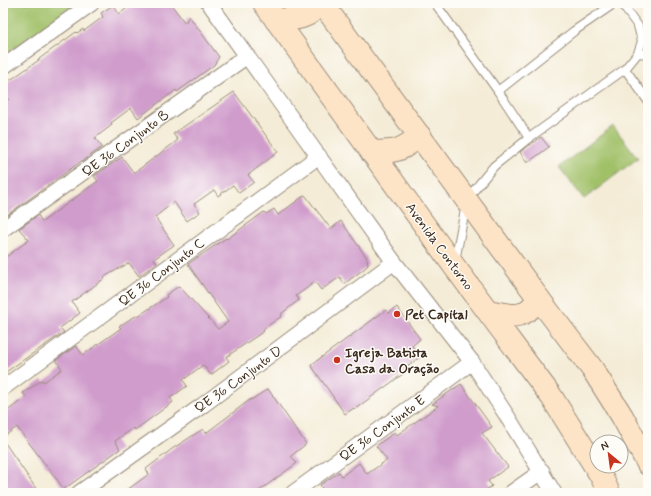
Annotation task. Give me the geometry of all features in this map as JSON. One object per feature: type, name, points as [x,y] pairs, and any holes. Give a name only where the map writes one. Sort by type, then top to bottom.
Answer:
[{"type":"main road","points":[[270,11],[292,19],[311,13],[318,3]]},
{"type":"main road","points":[[322,3],[539,299],[593,370],[622,416],[648,464]]},
{"type":"main road","name":"Avenida Contorno","points":[[270,11],[454,266],[551,396],[601,476],[609,493]]},
{"type":"main road","points":[[372,153],[398,150],[405,147],[420,136]]},
{"type":"main road","points":[[488,310],[509,316],[518,316],[533,306],[539,299]]},
{"type":"street","points":[[3,67],[92,3]]},
{"type":"street","points":[[209,3],[394,262],[472,362],[542,471],[554,493]]},
{"type":"street","name":"QE 36 Conjunto B","points":[[3,229],[247,56]]},
{"type":"street","name":"QE 36 Conjunto C","points":[[3,388],[319,156]]},
{"type":"street","name":"QE 36 Conjunto D","points":[[79,493],[216,396],[394,262]]},
{"type":"street","name":"QE 36 Conjunto E","points":[[293,493],[472,362]]},
{"type":"street","points":[[511,493],[542,471]]},
{"type":"lane","points":[[435,3],[498,91],[529,138]]},
{"type":"lane","points":[[498,91],[574,31],[615,3]]},
{"type":"lane","points":[[454,266],[466,199],[494,166],[529,138],[625,69],[638,53],[642,41],[638,26],[621,3]]},
{"type":"lane","points":[[638,53],[648,54]]},
{"type":"lane","points":[[625,69],[648,101]]},
{"type":"green space","points":[[3,3],[78,3],[3,56]]},
{"type":"green space","points":[[613,126],[638,158],[584,199],[559,167]]},
{"type":"building","points":[[134,3],[170,3],[185,23],[189,16],[219,57],[214,65],[177,92],[176,90],[138,118],[131,108],[111,123],[112,125],[95,138],[102,147],[7,215],[3,209],[3,103],[9,99],[3,90],[3,85],[76,32],[77,33],[83,29],[84,31],[103,17],[101,13],[113,5],[119,14]]},
{"type":"building","points":[[234,92],[278,152],[248,175],[254,182],[239,193],[233,185],[218,196],[214,190],[194,204],[200,212],[187,221],[174,202],[155,217],[174,245],[154,259],[157,263],[139,276],[129,263],[104,277],[105,278],[72,302],[80,313],[60,328],[64,332],[3,374],[3,259],[29,240],[19,229],[38,215],[42,222],[98,181],[94,176],[122,157],[134,173],[178,140],[173,134]]},
{"type":"building","points":[[541,137],[549,147],[527,163],[520,152]]},
{"type":"building","points":[[305,195],[331,229],[341,221],[367,258],[368,265],[365,268],[344,284],[340,277],[321,290],[315,282],[296,296],[299,300],[281,314],[282,316],[263,329],[264,331],[226,357],[229,361],[211,375],[203,365],[183,380],[187,386],[170,398],[173,402],[135,430],[134,428],[115,441],[120,449],[64,489],[17,427],[3,437],[3,414],[26,397],[23,393],[42,380],[44,382],[62,369],[56,360],[76,346],[83,355],[121,328],[119,326],[138,316],[167,297],[166,295],[179,286],[218,329],[228,322],[188,264],[226,238],[227,239],[264,212],[266,214],[274,209],[278,215]]},
{"type":"building","points":[[397,307],[420,339],[412,346],[420,357],[405,368],[407,371],[355,409],[354,408],[345,414],[311,365],[386,310],[389,313]]},
{"type":"building","points":[[461,384],[492,427],[482,433],[508,467],[488,481],[492,486],[482,493],[325,493],[320,485],[339,472],[342,476],[359,463],[367,474],[387,460],[376,446],[395,432],[397,435],[438,406],[432,404]]},
{"type":"building","points":[[268,389],[306,444],[291,456],[297,463],[256,493],[123,493],[149,474],[146,469],[172,449],[203,429],[206,433],[251,399]]},
{"type":"building","points":[[3,440],[39,493],[3,493]]},
{"type":"place","name":"Pet Capital","points":[[397,314]]},
{"type":"place","name":"Igreja Batista Casa da Oração","points":[[337,360]]}]
